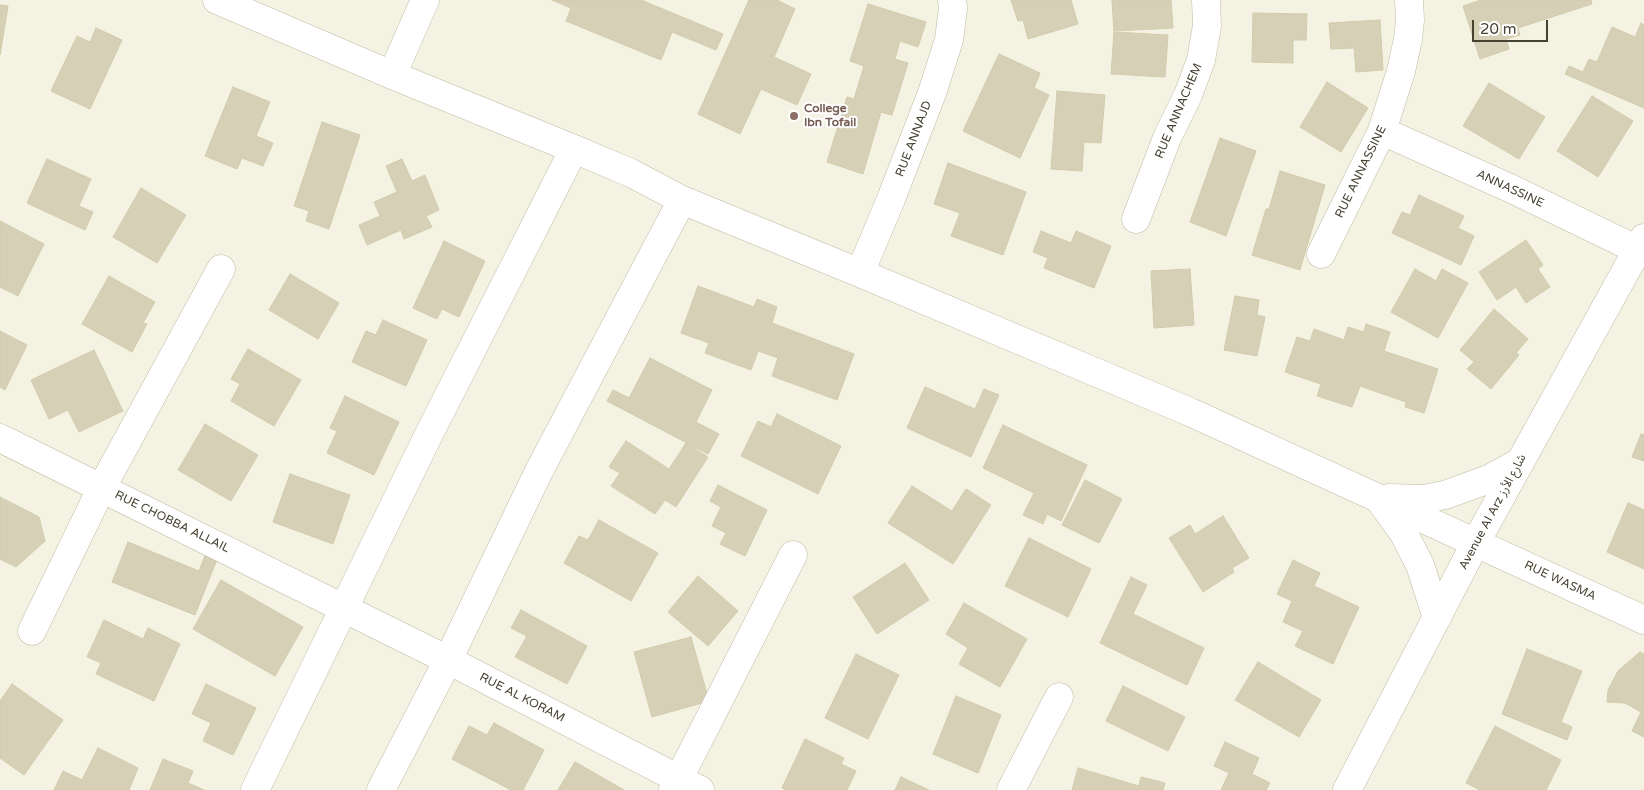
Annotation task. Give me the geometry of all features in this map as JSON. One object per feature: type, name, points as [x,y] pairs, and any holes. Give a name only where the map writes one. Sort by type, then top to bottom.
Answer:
[{"type":"street","name":"RUE WASMA","points":[[217,0],[392,75],[574,149],[631,174],[682,200],[1190,412],[1644,620]]},
{"type":"street","points":[[392,75],[425,0]]},
{"type":"street","name":"RUE ANNAJD","points":[[860,273],[932,93],[949,40],[953,8],[952,0]]},
{"type":"street","name":"RUE ANNACHEM","points":[[1136,218],[1167,138],[1188,95],[1201,60],[1207,26],[1206,0]]},
{"type":"street","name":"RUE ANNASSINE","points":[[1321,254],[1382,130],[1401,71],[1408,39],[1410,20],[1409,0]]},
{"type":"street","name":"ANNASSINE","points":[[1382,130],[1642,247]]},
{"type":"street","points":[[254,790],[428,436],[574,149]]},
{"type":"street","points":[[381,790],[448,660],[539,471],[682,200]]},
{"type":"street","name":"Avenue Al Arz شارع الأرز","points":[[1347,790],[1476,542],[1642,247]]},
{"type":"street","points":[[32,631],[102,487],[221,269]]},
{"type":"street","name":"RUE CHOBBA ALLAIL","points":[[0,438],[344,608]]},
{"type":"street","points":[[1377,497],[1423,499],[1445,496],[1489,479],[1520,462]]},
{"type":"street","points":[[1377,497],[1403,532],[1428,588],[1437,618]]},
{"type":"street","points":[[684,786],[793,555]]},
{"type":"street","name":"RUE AL KORAM","points":[[344,608],[448,660],[684,786]]},
{"type":"street","points":[[1011,790],[1059,697]]},
{"type":"building","points":[[552,0],[641,0],[723,34],[716,50],[672,32],[661,60],[566,21],[571,8]]},
{"type":"building","points":[[749,0],[777,0],[795,9],[774,57],[811,74],[797,105],[761,89],[740,134],[698,114]]},
{"type":"building","points":[[1011,0],[1071,0],[1078,24],[1028,39],[1023,20],[1018,21]]},
{"type":"building","points":[[1112,0],[1171,0],[1173,28],[1114,31]]},
{"type":"building","points":[[1481,0],[1591,0],[1592,4],[1518,28],[1520,35],[1506,39],[1509,49],[1480,59],[1463,6]]},
{"type":"building","points":[[868,4],[926,22],[918,47],[900,41],[895,59],[908,63],[892,115],[881,112],[863,174],[827,162],[847,97],[854,99],[864,66],[850,61]]},
{"type":"building","points":[[0,5],[8,6],[0,55]]},
{"type":"building","points":[[1253,13],[1307,14],[1306,40],[1293,40],[1293,63],[1252,62]]},
{"type":"building","points":[[1380,20],[1383,70],[1356,72],[1354,48],[1331,49],[1329,23]]},
{"type":"building","points":[[1641,23],[1644,25],[1644,108],[1565,74],[1569,66],[1583,72],[1589,59],[1597,62],[1612,27],[1635,37]]},
{"type":"building","points":[[96,28],[122,40],[90,109],[51,91],[77,36],[90,42]]},
{"type":"building","points":[[1114,32],[1168,35],[1165,77],[1111,74]]},
{"type":"building","points":[[999,54],[1040,73],[1034,88],[1049,95],[1020,158],[963,131]]},
{"type":"building","points":[[1327,82],[1368,108],[1341,152],[1300,127]]},
{"type":"building","points":[[1489,83],[1545,117],[1519,159],[1463,126]]},
{"type":"building","points":[[233,87],[270,102],[256,136],[273,143],[263,166],[242,158],[237,169],[205,156]]},
{"type":"building","points":[[1057,91],[1105,95],[1101,143],[1084,142],[1082,171],[1051,169]]},
{"type":"building","points":[[1592,96],[1633,121],[1598,177],[1557,151]]},
{"type":"building","points":[[322,122],[360,135],[329,229],[306,221],[309,211],[294,206]]},
{"type":"building","points":[[1220,138],[1256,151],[1226,236],[1190,222]]},
{"type":"building","points":[[47,159],[91,179],[79,206],[93,212],[85,230],[27,203]]},
{"type":"building","points":[[402,159],[412,181],[425,175],[439,210],[426,216],[432,227],[404,239],[401,230],[367,245],[359,225],[380,216],[374,202],[397,192],[386,166]]},
{"type":"building","points":[[948,163],[1026,192],[1003,255],[951,236],[960,213],[934,204]]},
{"type":"building","points":[[1280,171],[1325,185],[1300,270],[1252,255],[1266,209],[1269,209]]},
{"type":"building","points":[[141,188],[186,215],[157,263],[113,237]]},
{"type":"building","points":[[1419,195],[1464,216],[1458,228],[1474,236],[1461,265],[1392,233],[1402,212],[1410,215]]},
{"type":"building","points":[[0,221],[44,244],[18,296],[0,287]]},
{"type":"building","points":[[1041,231],[1071,243],[1076,231],[1111,246],[1094,288],[1044,268],[1048,258],[1033,252]]},
{"type":"building","points":[[1526,240],[1543,265],[1538,269],[1550,287],[1526,303],[1516,287],[1497,300],[1479,272]]},
{"type":"building","points":[[444,241],[485,261],[459,317],[442,309],[437,319],[413,308]]},
{"type":"building","points":[[1190,269],[1194,325],[1154,328],[1151,271]]},
{"type":"building","points":[[1415,269],[1436,281],[1442,269],[1468,283],[1438,338],[1391,312]]},
{"type":"building","points":[[290,274],[339,303],[318,339],[269,310]]},
{"type":"building","points":[[109,276],[155,302],[143,323],[147,324],[132,352],[82,324]]},
{"type":"building","points":[[698,286],[754,307],[757,299],[777,307],[772,323],[854,354],[837,400],[772,376],[778,358],[758,351],[751,370],[705,353],[709,343],[681,333]]},
{"type":"building","points":[[1235,296],[1259,300],[1257,315],[1265,317],[1257,356],[1224,350]]},
{"type":"building","points":[[1494,309],[1528,339],[1516,353],[1519,355],[1491,389],[1467,369],[1474,362],[1460,350]]},
{"type":"building","points":[[383,320],[427,340],[406,386],[352,362],[366,331],[376,335]]},
{"type":"building","points":[[1366,324],[1390,332],[1384,351],[1438,369],[1424,413],[1405,407],[1406,402],[1360,386],[1352,407],[1317,396],[1321,384],[1285,372],[1297,337],[1310,341],[1314,329],[1344,340],[1348,327],[1364,332]]},
{"type":"building","points":[[0,331],[27,345],[5,390],[0,387]]},
{"type":"building","points":[[248,349],[301,380],[274,426],[231,401],[240,384],[231,379]]},
{"type":"building","points":[[94,350],[123,411],[79,432],[68,410],[49,419],[31,380]]},
{"type":"building","points":[[650,358],[712,390],[696,422],[719,434],[708,454],[607,401],[613,390],[629,398]]},
{"type":"building","points":[[925,387],[975,409],[984,389],[999,395],[971,457],[907,428]]},
{"type":"building","points":[[345,396],[399,422],[374,475],[327,453],[337,431],[330,428]]},
{"type":"building","points":[[777,414],[841,446],[818,494],[741,456],[758,421],[771,427]]},
{"type":"building","points":[[205,424],[258,455],[231,501],[178,470]]},
{"type":"building","points":[[1003,425],[1087,465],[1061,521],[1047,514],[1043,524],[1023,515],[1034,493],[983,468]]},
{"type":"building","points":[[1641,434],[1644,435],[1644,461],[1632,457]]},
{"type":"building","points":[[626,441],[669,469],[686,443],[708,457],[676,507],[665,500],[655,514],[611,486],[620,473],[609,467]]},
{"type":"building","points":[[290,474],[350,495],[333,544],[273,522]]},
{"type":"building","points":[[1085,480],[1122,499],[1099,543],[1062,525]]},
{"type":"building","points":[[718,485],[767,510],[745,556],[720,544],[726,533],[712,526],[721,507],[710,501]]},
{"type":"building","points":[[912,486],[952,511],[966,489],[991,505],[953,564],[888,523]]},
{"type":"building","points":[[0,497],[39,517],[45,541],[16,567],[0,559]]},
{"type":"building","points":[[1628,503],[1644,510],[1644,569],[1607,552]]},
{"type":"building","points":[[1223,516],[1249,558],[1232,568],[1234,572],[1203,592],[1169,538],[1190,525],[1195,534]]},
{"type":"building","points":[[599,520],[658,553],[631,601],[564,563],[579,536],[588,540]]},
{"type":"building","points":[[1029,538],[1091,569],[1068,617],[1005,586]]},
{"type":"building","points":[[128,542],[199,571],[206,553],[218,557],[195,615],[112,582]]},
{"type":"building","points":[[1293,560],[1320,573],[1314,586],[1359,607],[1333,664],[1295,646],[1303,631],[1283,622],[1292,601],[1277,594]]},
{"type":"building","points":[[905,563],[929,600],[877,634],[853,597]]},
{"type":"building","points":[[698,576],[738,611],[708,646],[668,612]]},
{"type":"building","points":[[1131,577],[1147,585],[1133,614],[1204,648],[1187,685],[1100,643]]},
{"type":"building","points":[[221,580],[303,627],[275,676],[193,629]]},
{"type":"building","points":[[964,603],[1027,639],[1000,687],[959,664],[968,648],[946,634]]},
{"type":"building","points":[[521,610],[587,646],[567,684],[515,657],[527,636],[511,628]]},
{"type":"building","points":[[104,620],[143,639],[148,628],[180,644],[154,701],[96,674],[101,663],[87,657]]},
{"type":"building","points":[[691,637],[709,701],[652,717],[634,652]]},
{"type":"building","points":[[1527,649],[1582,671],[1561,722],[1572,727],[1567,740],[1502,714]]},
{"type":"building","points":[[1640,652],[1644,654],[1644,737],[1632,731],[1641,712],[1625,703],[1607,702],[1608,690],[1618,671]]},
{"type":"building","points":[[856,654],[899,675],[868,739],[825,718]]},
{"type":"building","points":[[1258,662],[1321,700],[1299,737],[1235,700]]},
{"type":"building","points":[[12,684],[63,720],[24,775],[0,758],[0,701]]},
{"type":"building","points":[[206,684],[256,708],[233,755],[203,741],[211,723],[192,714]]},
{"type":"building","points":[[1123,686],[1185,717],[1168,751],[1106,721]]},
{"type":"building","points":[[956,696],[1001,715],[978,773],[933,754]]},
{"type":"building","points":[[494,723],[544,750],[523,790],[511,790],[452,759],[469,726],[487,735]]},
{"type":"building","points":[[1495,726],[1561,760],[1546,790],[1480,790],[1466,783]]},
{"type":"building","points":[[805,739],[844,758],[841,764],[856,771],[847,790],[787,790],[782,788]]},
{"type":"building","points":[[1225,742],[1259,758],[1252,774],[1270,783],[1266,790],[1221,790],[1229,773],[1214,766]]},
{"type":"building","points":[[98,748],[138,768],[129,790],[54,790],[63,771],[82,780]]},
{"type":"building","points":[[163,759],[193,771],[188,783],[204,790],[150,790]]},
{"type":"building","points":[[575,762],[624,790],[558,790]]},
{"type":"building","points":[[1078,768],[1139,786],[1141,777],[1165,783],[1163,790],[1072,790]]},
{"type":"building","points":[[901,777],[929,790],[895,790]]},
{"type":"place","name":"College Ibn Tofail","points":[[794,116]]}]
